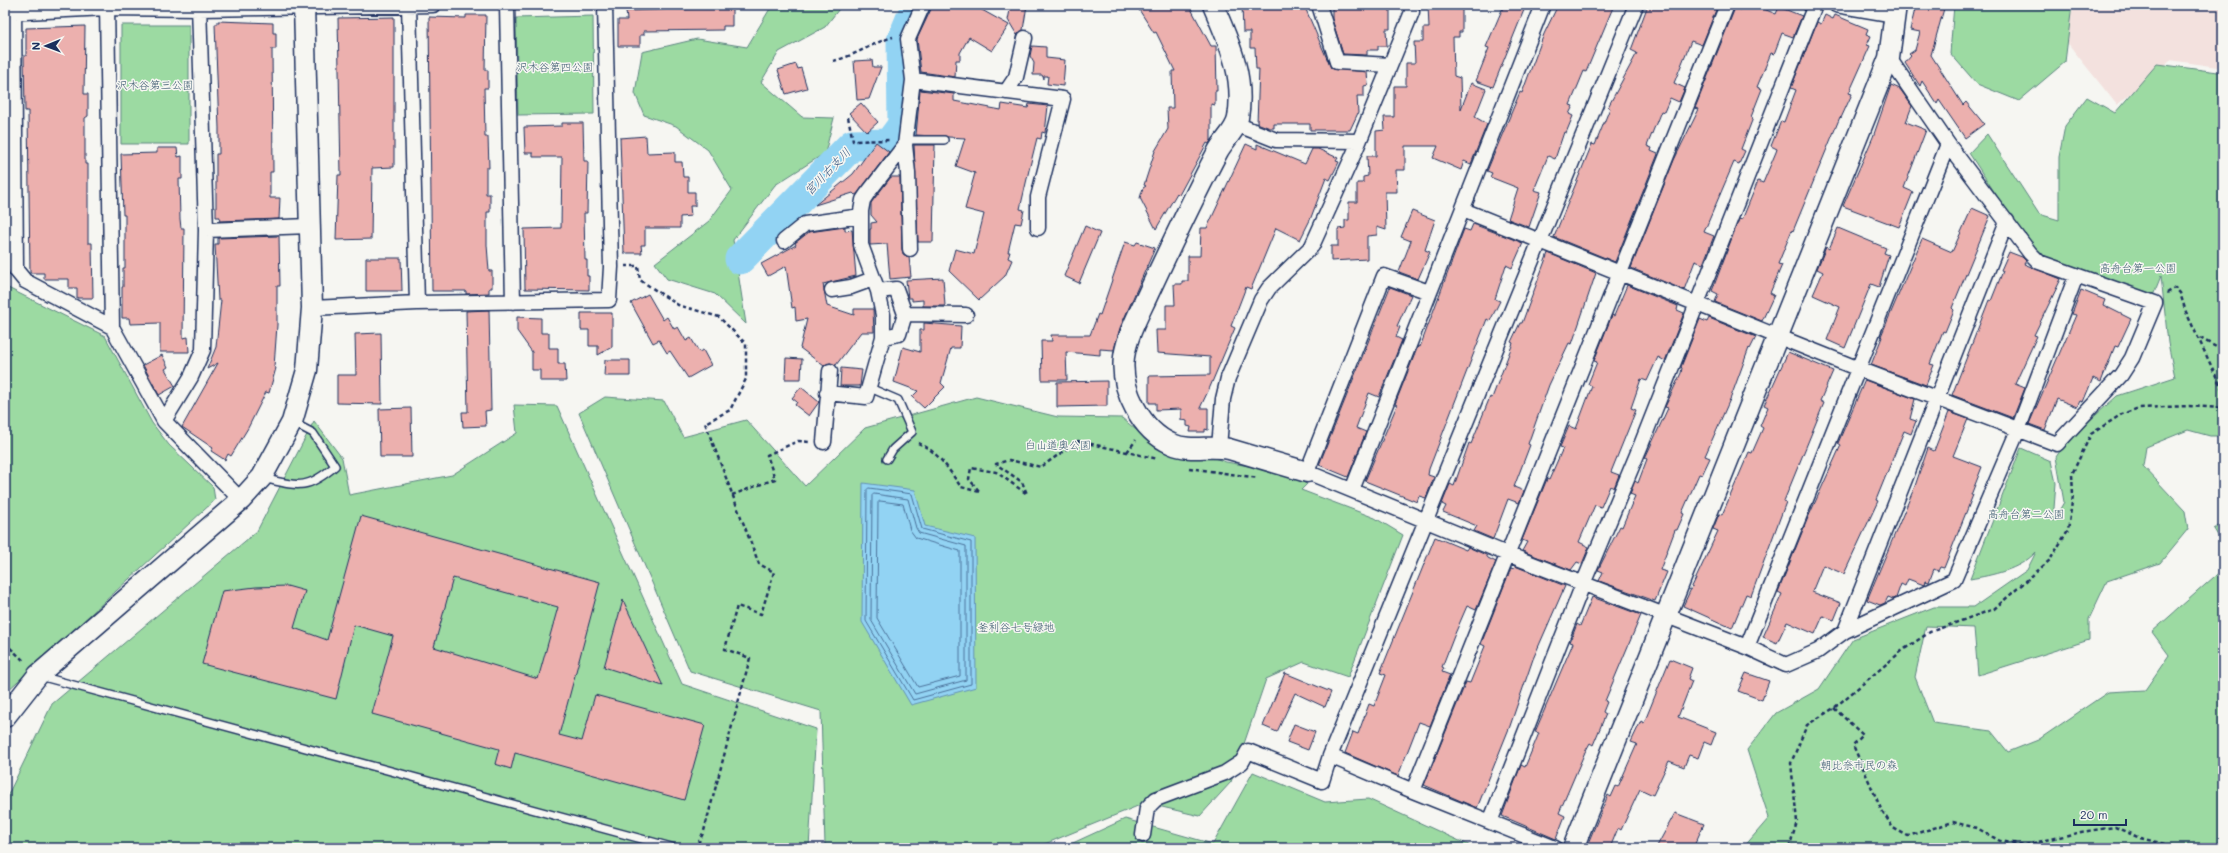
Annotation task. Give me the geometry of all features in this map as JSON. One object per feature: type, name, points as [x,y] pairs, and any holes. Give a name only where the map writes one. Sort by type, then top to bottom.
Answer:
[{"type":"street","points":[[409,5],[417,302]]},
{"type":"street","points":[[112,327],[25,282],[16,270],[11,10],[107,7],[433,5]]},
{"type":"street","points":[[507,5],[512,302]]},
{"type":"street","points":[[312,308],[417,302],[609,300],[611,267],[605,5]]},
{"type":"street","points":[[910,249],[908,173],[905,143],[913,80],[908,39],[923,5]]},
{"type":"street","points":[[1213,5],[1235,57],[1239,95],[1236,124],[1219,150],[1182,221],[1132,330],[1124,356],[1124,376],[1138,413],[1159,436],[1172,444],[1191,449],[1219,447],[1307,472],[1507,554],[1747,647],[1786,665],[1818,651],[1845,631],[1954,580],[2018,430],[2076,276]]},
{"type":"street","points":[[1319,5],[1337,62],[1390,65]]},
{"type":"street","points":[[1219,447],[1223,399],[1228,378],[1261,300],[1269,288],[1312,246],[1359,141],[1412,12],[1411,5]]},
{"type":"street","points":[[1352,490],[1543,5]]},
{"type":"street","points":[[1144,835],[1147,808],[1156,799],[1225,773],[1242,762],[1248,751],[1322,781],[1330,756],[1636,5]]},
{"type":"street","points":[[1413,792],[1618,273],[1727,5]]},
{"type":"street","points":[[1490,822],[1583,584],[1641,445],[1695,305],[1815,5]]},
{"type":"street","points":[[1572,848],[1889,58],[1896,10],[1836,5]]},
{"type":"street","points":[[5,717],[38,675],[241,500],[262,477],[292,422],[307,370],[312,308],[304,6]]},
{"type":"street","points":[[107,7],[112,327],[164,421],[241,500]]},
{"type":"street","points":[[164,421],[191,377],[203,350],[206,230],[199,7]]},
{"type":"street","points":[[1006,92],[1016,77],[1024,38]]},
{"type":"street","points":[[1463,210],[1695,305],[1778,336],[1935,399],[2057,444],[2121,375],[2132,358],[2155,303],[2039,262],[2030,253],[1948,144],[1889,58]]},
{"type":"street","points":[[913,80],[1063,99],[1038,197],[1038,228]]},
{"type":"street","points":[[1236,124],[1259,135],[1276,140],[1359,141]]},
{"type":"street","points":[[827,393],[866,397],[870,388],[883,337],[884,315],[876,285],[860,245],[863,200],[905,143]]},
{"type":"street","points":[[1747,647],[1948,144]]},
{"type":"street","points":[[784,241],[805,224],[861,216]]},
{"type":"street","points":[[1845,631],[1935,399],[2007,221]]},
{"type":"street","points":[[206,230],[310,226]]},
{"type":"street","points":[[1307,472],[1384,276],[1429,292]]},
{"type":"street","points":[[832,290],[876,285],[896,290],[905,314],[899,334],[883,337]]},
{"type":"street","points":[[905,314],[966,315]]},
{"type":"street","points":[[824,442],[830,372]]},
{"type":"street","points":[[1330,756],[1413,792],[1555,848]]},
{"type":"lane","points":[[905,143],[944,140]]},
{"type":"lane","points":[[870,388],[898,400],[912,432],[893,449],[887,459]]},
{"type":"lane","points":[[262,477],[296,486],[318,480],[335,466],[313,433],[292,422]]},
{"type":"lane","points":[[38,675],[675,848]]},
{"type":"path","points":[[833,61],[850,57],[881,40],[894,37],[908,39]]},
{"type":"path","points":[[848,117],[853,141],[905,143]]},
{"type":"path","points":[[611,267],[638,266],[640,280],[678,305],[719,317],[746,344],[746,379],[730,410],[705,423],[759,564],[774,572],[760,614],[737,606],[724,649],[750,658],[704,831],[696,848]]},
{"type":"path","points":[[2155,303],[2175,288],[2180,293],[2186,312],[2223,391]]},
{"type":"path","points":[[2199,338],[2218,348]]},
{"type":"path","points":[[1789,848],[1797,822],[1791,763],[1807,725],[1834,708],[1903,650],[1930,632],[1994,610],[2050,560],[2068,530],[2073,495],[2072,474],[2091,434],[2122,414],[2139,408],[2189,406],[2223,408]]},
{"type":"path","points":[[732,495],[775,479],[767,455],[798,441],[824,442]]},
{"type":"path","points":[[903,441],[919,443],[932,450],[948,468],[961,487],[980,492],[969,480],[971,468],[996,472],[1026,494],[1022,482],[996,464],[1009,460],[1041,467],[1078,442],[1147,456]]},
{"type":"path","points":[[5,643],[38,675]]},
{"type":"path","points":[[1834,708],[1863,735],[1853,745],[1881,809],[1893,828],[1908,836],[1953,822],[1977,828],[2000,841],[2025,845],[2115,827],[2140,838],[2181,848]]},
{"type":"path","points":[[2217,848],[2223,845]]},
{"type":"shaded area","points":[[2076,5],[2223,5],[2223,58],[2217,67],[2170,60],[2117,105],[2066,41],[2066,22]]},
{"type":"green space","points":[[770,5],[842,5],[825,27],[779,52],[761,82],[802,117],[834,118],[825,153],[775,185],[733,240],[746,324],[715,294],[667,279],[655,263],[709,221],[732,190],[708,150],[676,126],[644,115],[635,93],[642,52],[697,39],[747,47],[771,7]]},
{"type":"green space","points":[[1954,5],[2072,5],[2065,62],[2019,101],[1977,84],[1950,53]]},
{"type":"green space","name":"沢木谷第四公園","points":[[593,16],[594,114],[518,115],[516,18]]},
{"type":"green space","name":"沢木谷第三公園","points":[[121,25],[189,25],[189,144],[121,144]]},
{"type":"green space","name":"朝比奈市民の森","points":[[2157,64],[2218,72],[2223,66],[2223,436],[2210,436],[2188,430],[2146,447],[2143,466],[2185,511],[2188,529],[2160,563],[2107,581],[2089,619],[2089,640],[1978,675],[1974,628],[1926,626],[1915,677],[1933,723],[1991,731],[2008,752],[2038,740],[2108,692],[2145,690],[2169,655],[2152,632],[2223,569],[2223,848],[1743,848],[1769,818],[1747,750],[1776,713],[1819,689],[1853,639],[1934,607],[1974,607],[2027,570],[2036,552],[2022,563],[2005,571],[1970,579],[2021,448],[2051,461],[2056,483],[2053,521],[2064,502],[2056,457],[2066,442],[2117,396],[2175,377],[2168,343],[2161,276],[2152,298],[2040,256],[2010,216],[1969,153],[1987,134],[2039,214],[2059,220],[2059,157],[2065,126],[2087,97],[2115,113]]},
{"type":"green space","points":[[6,287],[105,336],[152,423],[169,445],[213,487],[215,500],[5,693]]},
{"type":"green space","name":"釜利谷七号緑地","points":[[605,397],[664,401],[683,437],[746,420],[805,486],[865,428],[976,397],[1058,417],[1122,418],[1148,440],[1206,455],[1226,462],[1277,471],[1307,484],[1301,490],[1375,518],[1403,535],[1348,677],[1304,662],[1266,679],[1231,782],[1200,816],[1145,803],[1035,848],[837,848],[825,845],[821,711],[690,671],[579,413]]},
{"type":"green space","points":[[514,405],[557,406],[682,684],[816,729],[809,848],[5,848],[5,801],[52,704],[257,531],[314,421],[342,458],[349,495],[452,475],[517,433]]},
{"type":"green space","points":[[2223,523],[2223,544],[2214,529]]},
{"type":"green space","points":[[1253,772],[1325,802],[1368,799],[1475,848],[1062,848],[1125,819],[1213,844]]},
{"type":"water","points":[[863,483],[915,490],[925,526],[975,538],[976,687],[911,705],[862,622]]},
{"type":"building","points":[[710,5],[732,5],[732,26],[723,26],[723,30],[644,31],[644,35],[640,35],[640,46],[618,46],[618,20],[627,20],[626,11],[710,8]]},
{"type":"building","points":[[933,5],[973,5],[1009,25],[992,51],[969,37],[960,53],[960,60],[956,60],[955,77],[921,72],[917,39]]},
{"type":"building","points":[[1011,5],[1027,5],[1023,30],[1017,35],[1008,20]]},
{"type":"building","points":[[1136,5],[1189,5],[1211,46],[1216,46],[1217,91],[1215,91],[1215,105],[1211,104],[1211,140],[1209,144],[1207,143],[1179,195],[1177,193],[1156,229],[1140,198],[1143,188],[1146,186],[1144,185],[1155,151],[1168,129],[1167,108],[1173,108],[1172,71],[1175,71],[1156,32],[1154,33]]},
{"type":"building","points":[[1242,5],[1304,5],[1331,68],[1367,72],[1368,85],[1364,86],[1364,96],[1357,96],[1358,113],[1350,130],[1310,130],[1310,124],[1274,124],[1274,128],[1270,128],[1257,123],[1259,69],[1256,69],[1255,48],[1250,48],[1250,32],[1243,32]]},
{"type":"building","points":[[1332,5],[1390,5],[1390,29],[1386,29],[1387,46],[1378,46],[1378,50],[1367,50],[1367,55],[1343,54],[1332,19]]},
{"type":"building","points":[[1428,5],[1462,5],[1462,32],[1459,32],[1459,37],[1453,37],[1454,76],[1460,78],[1461,109],[1471,83],[1486,89],[1475,117],[1487,124],[1471,164],[1464,161],[1461,170],[1433,158],[1438,146],[1405,146],[1405,170],[1396,170],[1397,192],[1385,192],[1386,230],[1377,227],[1377,235],[1367,236],[1367,259],[1331,261],[1331,246],[1338,246],[1338,229],[1345,228],[1345,220],[1349,220],[1349,202],[1357,202],[1357,183],[1363,183],[1363,177],[1368,176],[1367,156],[1376,156],[1376,131],[1385,130],[1384,117],[1394,117],[1394,86],[1406,86],[1406,63],[1415,63],[1414,42],[1423,42],[1423,28],[1429,28]]},
{"type":"building","points":[[1504,5],[1526,5],[1493,87],[1476,81],[1489,48],[1486,47]]},
{"type":"building","points":[[1558,5],[1614,5],[1586,72],[1584,71],[1570,105],[1573,106],[1569,114],[1573,116],[1566,133],[1564,132],[1555,159],[1548,156],[1534,190],[1541,192],[1529,227],[1508,219],[1518,188],[1490,177],[1492,173],[1487,171],[1520,92],[1522,93],[1544,34]]},
{"type":"building","points":[[1648,5],[1718,5],[1702,45],[1691,41],[1674,83],[1685,88],[1679,102],[1670,98],[1664,112],[1661,111],[1647,146],[1652,148],[1651,151],[1658,154],[1615,262],[1554,237],[1592,144],[1595,145],[1610,108],[1608,107],[1637,53],[1631,50]]},
{"type":"building","points":[[1742,5],[1754,5],[1776,14],[1779,7],[1802,16],[1793,37],[1782,33],[1774,54],[1771,53],[1757,87],[1762,89],[1741,149],[1745,151],[1739,164],[1734,162],[1704,232],[1714,236],[1703,264],[1695,261],[1684,290],[1631,268],[1674,160],[1699,109],[1695,108],[1735,8],[1740,10]]},
{"type":"building","points":[[1916,5],[1945,5],[1931,55],[1963,105],[1966,102],[1984,124],[1965,138],[1939,100],[1937,104],[1922,81],[1920,86],[1905,63],[1911,56],[1909,54],[1915,50],[1920,32],[1910,30]]},
{"type":"building","points":[[466,15],[486,15],[485,70],[488,70],[488,88],[484,88],[485,137],[488,137],[489,168],[486,168],[486,194],[490,194],[490,212],[487,212],[487,245],[489,271],[492,271],[492,288],[489,288],[489,293],[466,294],[466,291],[432,291],[429,17],[466,18]]},
{"type":"building","points":[[1825,15],[1833,19],[1835,15],[1868,29],[1866,34],[1871,36],[1867,45],[1870,46],[1849,93],[1852,94],[1841,118],[1840,117],[1778,264],[1782,265],[1770,293],[1774,295],[1762,321],[1715,302],[1718,294],[1712,291],[1739,219],[1742,220],[1758,181],[1763,183],[1776,152],[1777,149],[1771,146],[1781,121],[1784,122],[1796,90],[1791,88],[1817,22],[1821,24]]},
{"type":"building","points":[[394,17],[394,167],[372,168],[371,239],[336,240],[338,175],[341,175],[338,18]]},
{"type":"building","points":[[218,21],[273,23],[273,33],[276,33],[276,49],[272,49],[273,172],[270,172],[270,198],[280,198],[279,219],[219,221],[220,217],[216,217],[216,154],[219,154],[219,128],[215,24],[218,24]]},
{"type":"building","points":[[85,26],[84,94],[88,94],[88,116],[85,118],[85,164],[88,164],[88,243],[92,243],[93,298],[77,298],[77,288],[69,288],[69,279],[44,279],[44,273],[30,273],[28,111],[25,111],[24,56],[26,56],[26,28]]},
{"type":"building","points":[[1032,46],[1046,47],[1046,58],[1065,60],[1063,86],[1047,84],[1048,76],[1044,76],[1044,79],[1042,75],[1033,75],[1034,63],[1030,56]]},
{"type":"building","points":[[872,60],[873,67],[881,67],[869,99],[857,100],[854,61]]},
{"type":"building","points":[[796,64],[798,69],[801,68],[807,88],[786,94],[778,70]]},
{"type":"building","points":[[1891,85],[1900,89],[1912,106],[1906,122],[1926,130],[1904,188],[1913,192],[1899,227],[1843,206],[1873,137]]},
{"type":"building","points":[[920,90],[954,94],[954,101],[1001,110],[1002,104],[1028,108],[1029,104],[1048,106],[1045,133],[1042,132],[1041,139],[1037,138],[1020,209],[1024,210],[1021,224],[1015,223],[1008,252],[1010,252],[1008,258],[1012,260],[1005,276],[979,300],[949,271],[955,249],[974,254],[984,214],[965,209],[975,173],[956,166],[965,138],[916,135]]},
{"type":"building","points":[[861,103],[878,122],[867,132],[849,113]]},
{"type":"building","points":[[562,123],[583,123],[584,161],[588,161],[587,213],[584,213],[585,260],[587,260],[589,290],[525,289],[524,229],[561,228],[562,157],[533,157],[533,153],[525,153],[524,127],[562,126]]},
{"type":"building","points":[[646,136],[647,153],[675,152],[675,162],[682,162],[683,177],[688,177],[688,192],[695,192],[695,206],[690,206],[691,216],[680,217],[680,228],[645,228],[645,245],[641,245],[642,253],[624,253],[620,138]]},
{"type":"building","points":[[876,142],[889,152],[857,194],[855,195],[853,193],[815,205],[853,174]]},
{"type":"building","points":[[1246,144],[1257,149],[1257,144],[1305,164],[1312,149],[1318,149],[1338,158],[1336,161],[1339,162],[1330,180],[1326,178],[1310,220],[1300,240],[1276,228],[1251,289],[1246,287],[1231,326],[1235,328],[1200,408],[1208,408],[1208,430],[1205,429],[1205,432],[1190,432],[1191,427],[1187,426],[1187,421],[1181,420],[1181,409],[1156,410],[1156,403],[1149,403],[1149,376],[1210,375],[1210,357],[1157,353],[1156,330],[1166,330],[1166,305],[1175,305],[1174,284],[1182,284],[1182,281],[1188,281],[1188,256],[1200,256],[1201,228],[1207,228]]},
{"type":"building","points":[[914,145],[935,145],[933,242],[918,242]]},
{"type":"building","points":[[157,148],[177,148],[178,157],[182,156],[182,179],[179,179],[180,219],[181,228],[184,228],[183,338],[188,337],[189,352],[160,352],[160,323],[130,324],[129,318],[122,318],[123,268],[125,268],[125,215],[123,215],[121,154],[157,153]]},
{"type":"building","points":[[891,177],[900,177],[902,249],[903,254],[909,257],[911,277],[890,279],[887,244],[870,245],[870,229],[871,223],[877,222],[871,215],[871,203]]},
{"type":"building","points":[[1972,208],[1990,216],[1952,308],[1954,310],[1945,332],[1943,331],[1930,364],[1934,365],[1926,385],[1871,365],[1882,337],[1881,336],[1922,239],[1952,252]]},
{"type":"building","points":[[1412,211],[1435,220],[1425,250],[1430,252],[1418,279],[1399,272],[1411,241],[1401,237]]},
{"type":"building","points":[[1473,224],[1523,243],[1512,268],[1506,265],[1495,299],[1500,301],[1490,321],[1487,319],[1429,469],[1428,475],[1434,477],[1426,498],[1419,496],[1417,502],[1365,481],[1397,405],[1395,404],[1418,346],[1420,347],[1464,229],[1470,231]]},
{"type":"building","points":[[1085,226],[1100,233],[1079,283],[1064,276]]},
{"type":"building","points":[[845,227],[845,231],[852,230],[856,276],[823,284],[827,306],[854,315],[854,309],[873,309],[874,332],[861,332],[836,365],[830,363],[824,366],[800,348],[807,319],[796,321],[795,307],[792,308],[786,266],[768,276],[761,264],[796,245],[795,243],[809,232]]},
{"type":"building","points":[[1838,228],[1886,248],[1884,253],[1889,255],[1879,287],[1871,284],[1845,348],[1827,340],[1840,307],[1813,295],[1823,272],[1817,269],[1826,247],[1829,249]]},
{"type":"building","points":[[279,236],[280,286],[277,286],[277,325],[274,367],[276,368],[269,393],[266,392],[248,428],[231,456],[228,454],[225,460],[211,451],[213,448],[182,427],[218,363],[207,369],[216,347],[221,300],[218,300],[215,244],[218,244],[218,238]]},
{"type":"building","points":[[1125,242],[1135,245],[1137,242],[1155,248],[1120,328],[1114,350],[1100,349],[1100,355],[1066,352],[1067,380],[1042,380],[1041,341],[1052,341],[1051,335],[1090,335],[1098,314],[1100,315]]},
{"type":"building","points":[[2009,252],[2022,257],[2026,261],[2024,264],[2061,279],[2034,335],[2037,336],[2015,384],[2025,388],[2013,418],[1952,395],[1989,300],[1991,301],[2003,271],[2001,270]]},
{"type":"building","points":[[1548,253],[1596,273],[1572,344],[1569,343],[1549,385],[1528,444],[1530,445],[1514,487],[1524,491],[1519,503],[1508,499],[1493,539],[1474,531],[1477,526],[1443,512],[1446,506],[1442,504],[1450,484],[1454,486],[1469,443],[1471,444],[1490,397],[1492,398],[1513,343],[1511,342],[1520,323],[1522,323]]},
{"type":"building","points":[[366,258],[401,258],[402,291],[366,291]]},
{"type":"building","points":[[943,278],[945,306],[923,306],[923,300],[912,301],[912,298],[908,298],[906,280]]},
{"type":"building","points":[[1627,285],[1678,306],[1677,310],[1684,313],[1665,361],[1658,357],[1647,381],[1641,379],[1631,408],[1636,410],[1611,472],[1619,475],[1614,488],[1610,486],[1601,507],[1595,505],[1579,542],[1589,547],[1582,564],[1577,562],[1571,570],[1522,551],[1527,542],[1522,540],[1547,479],[1549,480],[1563,448],[1560,447],[1569,426],[1576,429],[1592,386],[1588,384],[1597,362],[1594,361],[1612,315],[1614,316]]},
{"type":"building","points":[[1390,287],[1411,295],[1397,326],[1400,327],[1396,337],[1402,340],[1379,397],[1369,393],[1356,428],[1366,432],[1348,477],[1319,465]]},
{"type":"building","points":[[2081,290],[2105,300],[2103,305],[2131,319],[2118,347],[2115,346],[2101,382],[2093,378],[2083,402],[2080,401],[2077,407],[2057,399],[2045,430],[2029,424],[2076,315],[2072,314]]},
{"type":"building","points":[[648,294],[663,320],[667,317],[674,329],[678,327],[686,341],[691,338],[699,352],[703,350],[711,365],[688,378],[670,351],[667,353],[659,340],[653,343],[631,303]]},
{"type":"building","points":[[489,310],[491,410],[485,411],[486,426],[463,427],[462,412],[468,412],[466,311]]},
{"type":"building","points":[[581,313],[612,313],[612,347],[598,355],[598,346],[589,346],[589,330],[581,330]]},
{"type":"building","points":[[517,317],[541,318],[541,333],[549,333],[549,348],[558,348],[558,364],[565,364],[566,381],[540,381],[540,370],[532,370],[532,352],[517,331]]},
{"type":"building","points":[[1709,318],[1756,337],[1750,349],[1749,348],[1731,397],[1705,456],[1710,458],[1702,475],[1699,474],[1682,513],[1684,514],[1677,530],[1675,530],[1660,570],[1667,572],[1655,601],[1599,581],[1603,572],[1598,570],[1620,526],[1622,527],[1635,496],[1630,494],[1635,481],[1638,483],[1647,459],[1645,458],[1668,408],[1665,407],[1681,373],[1681,367],[1700,319],[1707,322]]},
{"type":"building","points":[[924,323],[961,326],[960,348],[951,348],[941,383],[945,387],[924,408],[912,397],[918,391],[894,382],[903,347],[920,352],[920,330],[924,330]]},
{"type":"building","points":[[381,333],[382,404],[337,403],[337,375],[356,375],[355,334]]},
{"type":"building","points":[[1788,352],[1833,371],[1820,401],[1824,403],[1784,501],[1786,502],[1751,596],[1746,594],[1732,628],[1683,606],[1718,531],[1713,529],[1719,514],[1722,515],[1749,452],[1752,453],[1763,428],[1760,426],[1768,407],[1764,405]]},
{"type":"building","points":[[162,355],[168,367],[165,369],[175,386],[159,395],[143,365]]},
{"type":"building","points":[[786,358],[802,359],[801,379],[785,379]]},
{"type":"building","points":[[605,360],[630,360],[630,376],[604,376]]},
{"type":"building","points":[[841,368],[862,370],[860,386],[840,386]]},
{"type":"building","points":[[1865,380],[1915,399],[1910,419],[1916,421],[1911,434],[1904,431],[1876,500],[1878,501],[1844,574],[1823,565],[1812,592],[1841,603],[1834,620],[1823,616],[1815,634],[1787,622],[1777,643],[1763,637],[1782,594],[1778,592],[1807,520],[1841,445],[1838,443]]},
{"type":"building","points":[[1107,381],[1107,406],[1057,407],[1057,382]]},
{"type":"building","points":[[801,387],[819,402],[809,416],[795,405],[797,402],[792,398]]},
{"type":"building","points":[[411,408],[412,457],[380,457],[379,409]]},
{"type":"building","points":[[1949,412],[1968,419],[1953,456],[1982,467],[1971,495],[1973,495],[1944,568],[1940,567],[1938,571],[1934,569],[1929,582],[1925,581],[1924,585],[1908,579],[1905,586],[1901,584],[1896,598],[1893,599],[1888,597],[1885,603],[1880,605],[1867,600],[1915,486],[1928,448],[1934,451]]},
{"type":"building","points":[[361,516],[600,582],[559,735],[582,741],[595,695],[705,725],[684,800],[515,753],[511,769],[495,764],[499,749],[372,714],[393,636],[354,625],[336,699],[202,664],[222,591],[256,587],[287,586],[305,591],[294,628],[327,640]],"holes":[[[453,578],[558,607],[538,679],[434,647]]]},
{"type":"building","points":[[1435,537],[1466,550],[1468,547],[1486,555],[1488,558],[1496,562],[1476,610],[1467,606],[1454,636],[1442,667],[1444,668],[1442,672],[1450,675],[1430,726],[1419,722],[1398,776],[1345,753],[1353,732],[1358,734],[1369,704],[1374,706],[1386,675],[1380,673]]},
{"type":"building","points":[[1515,566],[1565,586],[1533,659],[1510,726],[1477,808],[1424,785],[1466,682],[1470,683],[1485,646],[1481,644],[1511,568],[1514,569]]},
{"type":"building","points":[[1592,597],[1641,615],[1605,701],[1607,702],[1603,712],[1606,714],[1593,745],[1590,743],[1585,752],[1559,813],[1565,816],[1556,839],[1502,816],[1521,765],[1525,767],[1539,733],[1535,732],[1573,643],[1570,642],[1577,624],[1580,626]]},
{"type":"building","points":[[623,600],[663,686],[604,667]]},
{"type":"building","points":[[1670,659],[1692,668],[1688,679],[1692,681],[1678,717],[1716,732],[1711,745],[1704,742],[1698,758],[1689,755],[1684,767],[1669,761],[1653,795],[1640,789],[1621,830],[1618,828],[1610,848],[1586,848],[1608,795],[1611,797],[1616,786],[1618,787],[1637,744],[1631,742],[1641,721],[1644,723]]},
{"type":"building","points":[[1285,673],[1331,692],[1325,707],[1295,693],[1277,732],[1263,726]]},
{"type":"building","points":[[1746,673],[1769,681],[1762,700],[1738,691]]},
{"type":"building","points":[[1294,724],[1315,732],[1308,750],[1287,742]]},
{"type":"building","points":[[1675,813],[1704,824],[1693,848],[1656,848]]},
{"type":"waterway","name":"宮川右支川","points":[[740,259],[852,145],[889,144],[903,125],[902,41],[916,7]]},
{"type":"park label","name":"高舟台第一公園","points":[[2138,267]]},
{"type":"park label","name":"白山道奥公園","points":[[1058,444]]},
{"type":"park label","name":"高舟台第二公園","points":[[2026,513]]}]
